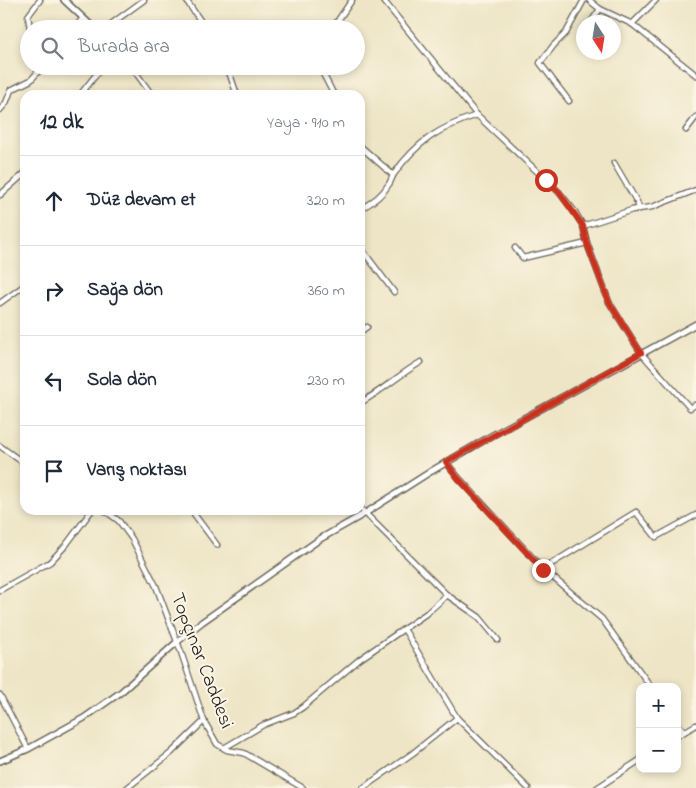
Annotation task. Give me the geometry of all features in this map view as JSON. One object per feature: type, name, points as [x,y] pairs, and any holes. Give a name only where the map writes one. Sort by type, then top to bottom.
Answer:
[{"type":"street","points":[[29,20],[28,16],[40,0]]},
{"type":"street","points":[[116,20],[144,0]]},
{"type":"street","points":[[186,0],[200,20]]},
{"type":"street","points":[[338,20],[352,0]]},
{"type":"street","points":[[382,0],[477,115],[559,192],[583,226],[587,244],[609,302],[641,353],[690,408],[695,405]]},
{"type":"street","points":[[569,101],[540,63],[566,33],[584,0]]},
{"type":"street","points":[[589,0],[600,10],[632,24],[696,75]]},
{"type":"street","points":[[632,24],[656,0]]},
{"type":"street","points":[[68,1],[83,18]]},
{"type":"street","points":[[596,15],[600,10]]},
{"type":"street","points":[[0,110],[6,103],[11,90],[31,80],[35,75]]},
{"type":"street","points":[[84,90],[96,75]]},
{"type":"street","points":[[138,75],[148,90]]},
{"type":"street","points":[[230,75],[235,90]]},
{"type":"street","points":[[323,75],[331,90]]},
{"type":"street","points":[[365,206],[379,197],[393,175],[415,149],[429,137],[450,124],[477,115]]},
{"type":"street","points":[[686,130],[696,117]]},
{"type":"street","points":[[365,150],[393,175]]},
{"type":"street","points":[[614,163],[639,208]]},
{"type":"street","points":[[0,195],[20,177]]},
{"type":"street","points":[[583,226],[639,208],[652,207],[696,190]]},
{"type":"street","points":[[515,248],[523,258],[587,244]]},
{"type":"street","points":[[365,254],[394,292]]},
{"type":"street","points":[[0,303],[20,289]]},
{"type":"street","points":[[365,513],[446,462],[696,324]]},
{"type":"street","points":[[365,400],[379,392],[399,375],[421,362]]},
{"type":"street","points":[[0,446],[20,460]]},
{"type":"street","points":[[446,462],[458,478],[543,570],[602,619],[648,683]]},
{"type":"street","points":[[543,570],[636,512],[656,537],[696,515]]},
{"type":"street","points":[[0,590],[50,562],[66,545],[88,515]]},
{"type":"street","name":"Topçınar Caddesi","points":[[111,515],[120,521],[132,539],[156,586],[204,721],[218,744],[227,750],[244,753],[303,788]]},
{"type":"street","points":[[194,515],[217,545]]},
{"type":"street","points":[[0,761],[28,749],[84,718],[121,692],[177,642],[257,582],[320,539],[362,515]]},
{"type":"street","points":[[365,515],[447,594],[479,617],[498,640]]},
{"type":"street","points":[[224,748],[262,724],[294,713],[303,707],[360,659],[426,613],[447,594]]},
{"type":"street","points":[[404,629],[457,718],[528,788]]},
{"type":"street","points":[[0,695],[28,749]]},
{"type":"street","points":[[363,788],[413,753],[457,718]]},
{"type":"street","points":[[127,788],[171,753],[204,721]]},
{"type":"street","points":[[681,734],[696,725]]},
{"type":"street","points":[[681,728],[684,732]]},
{"type":"street","points":[[598,788],[636,763]]},
{"type":"route","points":[[543,570],[458,478],[446,462],[641,353],[609,302],[587,244],[583,226],[575,212],[559,192],[546,180]]}]
